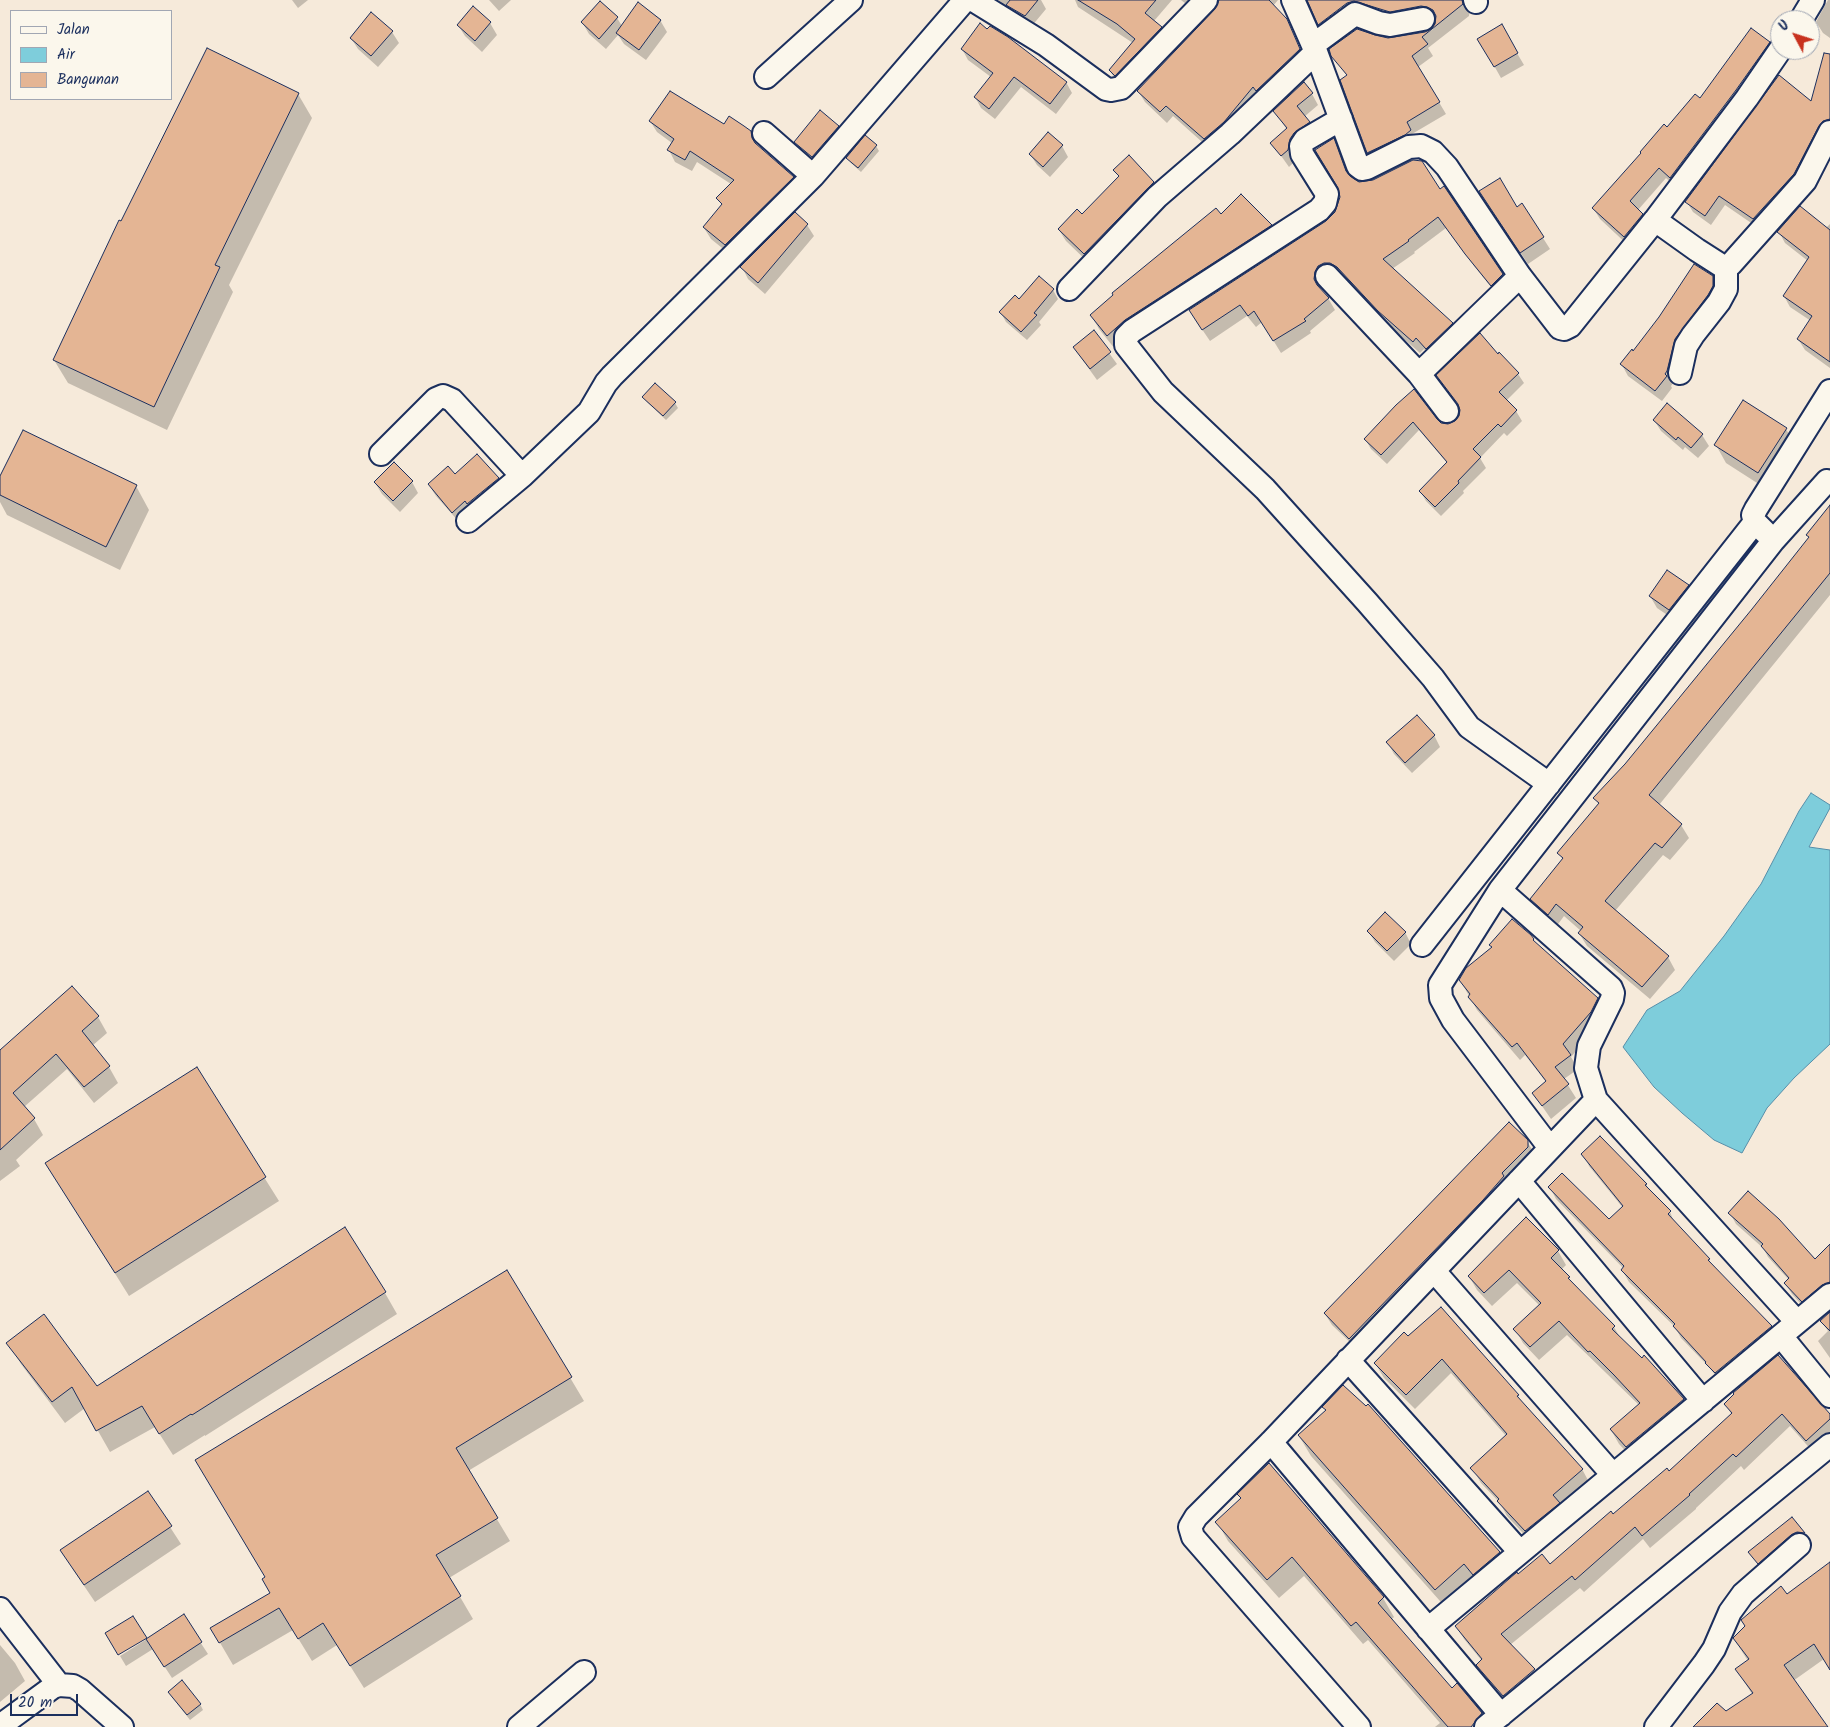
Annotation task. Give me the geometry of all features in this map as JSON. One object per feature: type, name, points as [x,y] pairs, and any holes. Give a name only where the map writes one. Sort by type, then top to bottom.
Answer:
[{"type":"street","points":[[766,76],[852,0]]},
{"type":"street","points":[[468,521],[522,476],[589,412],[612,376],[813,176],[961,2],[1046,45],[1106,89],[1111,90],[1121,88],[1206,0]]},
{"type":"street","points":[[1293,0],[1314,48],[1358,166],[1362,169],[1367,168],[1409,147],[1421,146],[1433,152],[1447,167],[1520,276],[1560,328],[1564,329],[1570,326],[1654,220],[1747,98],[1773,60]]},
{"type":"street","points":[[1069,289],[1157,197],[1244,122],[1314,48],[1354,14],[1390,25],[1423,19]]},
{"type":"street","points":[[1340,119],[1305,140],[1301,146],[1302,154],[1327,194],[1325,203],[1319,210],[1132,331],[1126,336],[1126,345],[1163,392],[1265,489],[1367,602],[1433,678],[1469,727],[1549,784]]},
{"type":"street","points":[[1726,267],[1731,264],[1805,180],[1830,132]]},
{"type":"street","points":[[764,133],[813,176]]},
{"type":"street","points":[[1654,220],[1726,267]]},
{"type":"street","points":[[1680,373],[1683,356],[1689,340],[1719,302],[1726,289],[1726,267]]},
{"type":"street","points":[[1327,276],[1419,374],[1448,411]]},
{"type":"street","points":[[1419,374],[1520,276]]},
{"type":"street","points":[[1773,541],[1756,522],[1753,515],[1830,392]]},
{"type":"street","points":[[381,454],[436,399],[443,396],[452,400],[522,476]]},
{"type":"street","points":[[1550,1148],[1453,1020],[1441,998],[1440,985],[1500,890],[1773,541],[1827,481]]},
{"type":"street","points":[[1422,945],[1756,522]]},
{"type":"street","points":[[1500,890],[1611,988],[1612,999],[1589,1046],[1586,1068],[1596,1100],[1789,1329],[1830,1396]]},
{"type":"street","points":[[1359,1727],[1193,1537],[1190,1527],[1196,1517],[1271,1442],[1596,1100]]},
{"type":"street","points":[[1519,1181],[1703,1401]]},
{"type":"street","points":[[1434,1271],[1613,1474]]},
{"type":"street","points":[[1428,1628],[1830,1295]]},
{"type":"street","points":[[1348,1360],[1520,1552]]},
{"type":"street","points":[[1271,1442],[1428,1628],[1493,1721],[1830,1446]]},
{"type":"street","points":[[1656,1727],[1714,1649],[1730,1612],[1744,1594],[1799,1545]]},
{"type":"street","points":[[2,1615],[59,1685]]},
{"type":"street","points":[[519,1727],[584,1672]]},
{"type":"street","points":[[0,1726],[53,1687],[59,1685],[73,1686],[80,1690],[122,1727]]},
{"type":"water","points":[[1811,793],[1830,805],[1809,847],[1830,850],[1830,1044],[1794,1078],[1767,1108],[1742,1153],[1714,1140],[1682,1113],[1654,1087],[1623,1047],[1647,1010],[1680,991],[1724,936],[1761,884],[1799,811]]},
{"type":"building","points":[[1010,0],[1038,0],[1025,16],[1006,5]]},
{"type":"building","points":[[1078,0],[1156,0],[1145,13],[1162,27],[1115,76],[1109,70],[1135,39],[1117,24]]},
{"type":"building","points":[[1219,0],[1269,0],[1287,19],[1300,49],[1256,91],[1253,87],[1224,122],[1204,139],[1166,106],[1160,112],[1137,91],[1215,9]]},
{"type":"building","points":[[1307,0],[1462,0],[1463,4],[1422,37],[1428,44],[1412,56],[1440,102],[1407,122],[1411,130],[1405,135],[1367,153],[1340,80],[1347,75],[1331,56],[1329,49],[1357,29],[1388,38],[1425,32],[1435,24],[1436,16],[1433,10],[1427,7],[1421,6],[1390,12],[1354,1],[1347,3],[1318,25]]},
{"type":"building","points":[[600,1],[618,17],[599,39],[581,22]]},
{"type":"building","points":[[638,2],[661,20],[639,50],[616,33]]},
{"type":"building","points":[[473,6],[491,22],[475,41],[457,25]]},
{"type":"building","points":[[371,12],[393,31],[371,56],[350,38]]},
{"type":"building","points":[[980,23],[987,29],[990,26],[1008,37],[1067,82],[1050,104],[1014,77],[989,109],[974,97],[993,73],[961,49]]},
{"type":"building","points":[[1502,24],[1518,53],[1494,67],[1477,39]]},
{"type":"building","points":[[1751,28],[1770,42],[1670,178],[1659,168],[1630,201],[1643,214],[1624,237],[1592,208],[1664,124],[1667,127],[1695,94],[1700,98]]},
{"type":"building","points":[[207,48],[299,93],[215,265],[220,267],[154,407],[53,360],[119,220],[121,221]]},
{"type":"building","points":[[1824,53],[1830,54],[1830,119],[1823,121],[1819,126],[1794,174],[1753,219],[1719,196],[1705,216],[1685,202],[1779,75],[1811,101]]},
{"type":"building","points":[[1304,82],[1313,93],[1297,106],[1310,122],[1294,133],[1290,139],[1288,150],[1281,156],[1270,143],[1287,128],[1273,111]]},
{"type":"building","points":[[670,91],[724,124],[729,116],[744,126],[751,131],[755,143],[794,177],[725,245],[703,227],[722,204],[716,198],[734,180],[690,151],[685,160],[667,150],[674,139],[649,121]]},
{"type":"building","points":[[820,110],[839,126],[812,157],[794,142]]},
{"type":"building","points":[[1048,132],[1063,145],[1043,167],[1029,154]]},
{"type":"building","points":[[865,135],[877,145],[858,168],[846,158]]},
{"type":"building","points":[[1334,138],[1346,171],[1359,182],[1373,180],[1413,160],[1422,161],[1440,189],[1444,186],[1503,274],[1491,286],[1438,217],[1383,259],[1453,323],[1426,349],[1416,338],[1413,342],[1378,311],[1337,267],[1330,263],[1318,266],[1314,279],[1329,298],[1304,319],[1306,321],[1273,341],[1254,311],[1248,316],[1240,305],[1202,330],[1189,310],[1326,221],[1335,212],[1340,197],[1338,188],[1315,150]]},
{"type":"building","points":[[1129,155],[1154,182],[1084,254],[1058,229],[1077,209],[1082,214],[1119,176],[1113,170]]},
{"type":"building","points":[[1500,178],[1517,207],[1522,203],[1544,237],[1520,253],[1479,191]]},
{"type":"building","points":[[1241,194],[1272,225],[1125,320],[1107,336],[1090,315],[1113,295],[1112,293],[1216,208],[1221,214]]},
{"type":"building","points":[[1800,206],[1830,230],[1830,362],[1797,339],[1812,316],[1783,296],[1809,257],[1777,232]]},
{"type":"building","points":[[795,212],[808,224],[758,283],[740,267]]},
{"type":"building","points":[[1694,264],[1713,276],[1713,286],[1675,339],[1665,374],[1667,376],[1655,391],[1620,364],[1632,349],[1633,351],[1659,317]]},
{"type":"building","points":[[1039,276],[1054,289],[1034,313],[1037,315],[1021,332],[999,312],[1015,295],[1019,299]]},
{"type":"building","points":[[1094,330],[1111,352],[1090,369],[1073,347]]},
{"type":"building","points":[[1480,333],[1498,354],[1499,352],[1519,373],[1499,392],[1517,410],[1501,427],[1498,424],[1473,449],[1481,457],[1435,507],[1419,491],[1447,462],[1413,422],[1381,455],[1364,439],[1414,389],[1441,423],[1448,424],[1455,421],[1459,416],[1458,404],[1436,375]]},
{"type":"building","points":[[655,383],[676,402],[663,416],[642,397]]},
{"type":"building","points":[[1743,400],[1787,428],[1758,473],[1714,445]]},
{"type":"building","points":[[1667,403],[1703,434],[1691,448],[1678,437],[1676,440],[1653,420]]},
{"type":"building","points":[[23,430],[137,485],[106,547],[0,495],[0,476]]},
{"type":"building","points":[[477,454],[499,478],[467,504],[465,501],[452,513],[428,484],[448,466],[455,474]]},
{"type":"building","points":[[394,462],[413,481],[393,501],[374,482]]},
{"type":"building","points":[[1830,505],[1830,573],[1649,795],[1682,824],[1662,848],[1655,843],[1605,901],[1669,956],[1642,987],[1578,933],[1583,927],[1556,904],[1548,915],[1530,899],[1563,858],[1557,853],[1599,803],[1593,798],[1625,764],[1752,609],[1809,537],[1806,535]]},
{"type":"building","points":[[1667,570],[1689,585],[1669,610],[1649,596]]},
{"type":"building","points":[[1417,715],[1435,735],[1405,763],[1386,742]]},
{"type":"building","points":[[1385,912],[1406,932],[1387,951],[1367,931]]},
{"type":"building","points":[[1512,919],[1598,998],[1591,1012],[1563,1044],[1571,1055],[1555,1067],[1569,1084],[1542,1106],[1532,1093],[1546,1081],[1517,1043],[1512,1047],[1468,997],[1470,994],[1459,980],[1466,968],[1492,947],[1489,945]]},
{"type":"building","points":[[72,986],[99,1016],[82,1031],[110,1066],[84,1087],[56,1054],[13,1093],[35,1118],[0,1150],[0,1050]]},
{"type":"building","points":[[197,1067],[266,1177],[115,1273],[45,1163]]},
{"type":"building","points":[[1509,1122],[1528,1140],[1528,1147],[1502,1173],[1504,1176],[1483,1200],[1349,1339],[1324,1313]]},
{"type":"building","points":[[1600,1136],[1671,1211],[1668,1214],[1710,1259],[1708,1260],[1772,1326],[1715,1373],[1673,1326],[1675,1324],[1621,1270],[1624,1266],[1548,1187],[1562,1173],[1609,1219],[1623,1206],[1581,1154]]},
{"type":"building","points":[[1748,1191],[1779,1219],[1815,1259],[1830,1244],[1830,1282],[1822,1285],[1802,1302],[1784,1283],[1789,1278],[1761,1246],[1763,1244],[1728,1213]]},
{"type":"building","points":[[1526,1217],[1559,1250],[1551,1258],[1615,1326],[1612,1329],[1642,1358],[1644,1355],[1684,1399],[1626,1447],[1610,1429],[1640,1403],[1559,1321],[1530,1347],[1513,1329],[1541,1303],[1509,1270],[1484,1293],[1468,1276]]},
{"type":"building","points":[[345,1227],[386,1292],[159,1434],[142,1406],[96,1431],[72,1387],[52,1402],[6,1343],[44,1314],[97,1386]]},
{"type":"building","points":[[507,1270],[572,1377],[456,1448],[498,1518],[436,1555],[461,1596],[350,1666],[323,1623],[298,1639],[279,1608],[219,1643],[210,1628],[270,1593],[262,1579],[265,1577],[195,1460]]},
{"type":"building","points":[[1441,1307],[1519,1395],[1517,1396],[1583,1469],[1553,1495],[1560,1503],[1525,1531],[1470,1468],[1507,1434],[1442,1359],[1406,1395],[1374,1363],[1404,1332],[1408,1336]]},
{"type":"building","points":[[1830,1312],[1830,1331],[1820,1321]]},
{"type":"building","points":[[1778,1355],[1830,1414],[1830,1419],[1806,1441],[1782,1414],[1736,1457],[1733,1454],[1690,1495],[1642,1536],[1635,1527],[1575,1580],[1572,1576],[1501,1634],[1535,1669],[1503,1696],[1476,1665],[1482,1659],[1455,1626],[1517,1572],[1518,1574],[1542,1554],[1550,1564],[1611,1511],[1613,1514],[1667,1468],[1669,1471],[1732,1413],[1724,1404],[1733,1393]]},
{"type":"building","points":[[1343,1385],[1366,1406],[1368,1404],[1500,1552],[1473,1575],[1464,1564],[1435,1590],[1298,1435],[1326,1410],[1322,1407]]},
{"type":"building","points":[[1269,1463],[1384,1597],[1378,1603],[1452,1688],[1457,1683],[1482,1713],[1471,1727],[1448,1727],[1356,1622],[1351,1626],[1292,1557],[1267,1580],[1215,1522],[1241,1498],[1237,1494]]},
{"type":"building","points":[[148,1491],[172,1526],[84,1585],[60,1550]]},
{"type":"building","points":[[1792,1517],[1805,1533],[1797,1532],[1791,1535],[1758,1564],[1748,1552]]},
{"type":"building","points":[[1830,1562],[1830,1670],[1814,1644],[1784,1665],[1828,1727],[1693,1727],[1717,1703],[1726,1711],[1753,1693],[1735,1669],[1749,1659],[1733,1638],[1745,1626],[1741,1620],[1781,1586],[1787,1594]]},
{"type":"building","points":[[184,1614],[202,1642],[164,1667],[146,1639]]},
{"type":"building","points":[[133,1616],[147,1638],[118,1655],[105,1633]]},
{"type":"building","points":[[182,1680],[201,1704],[187,1715],[168,1692]]}]
